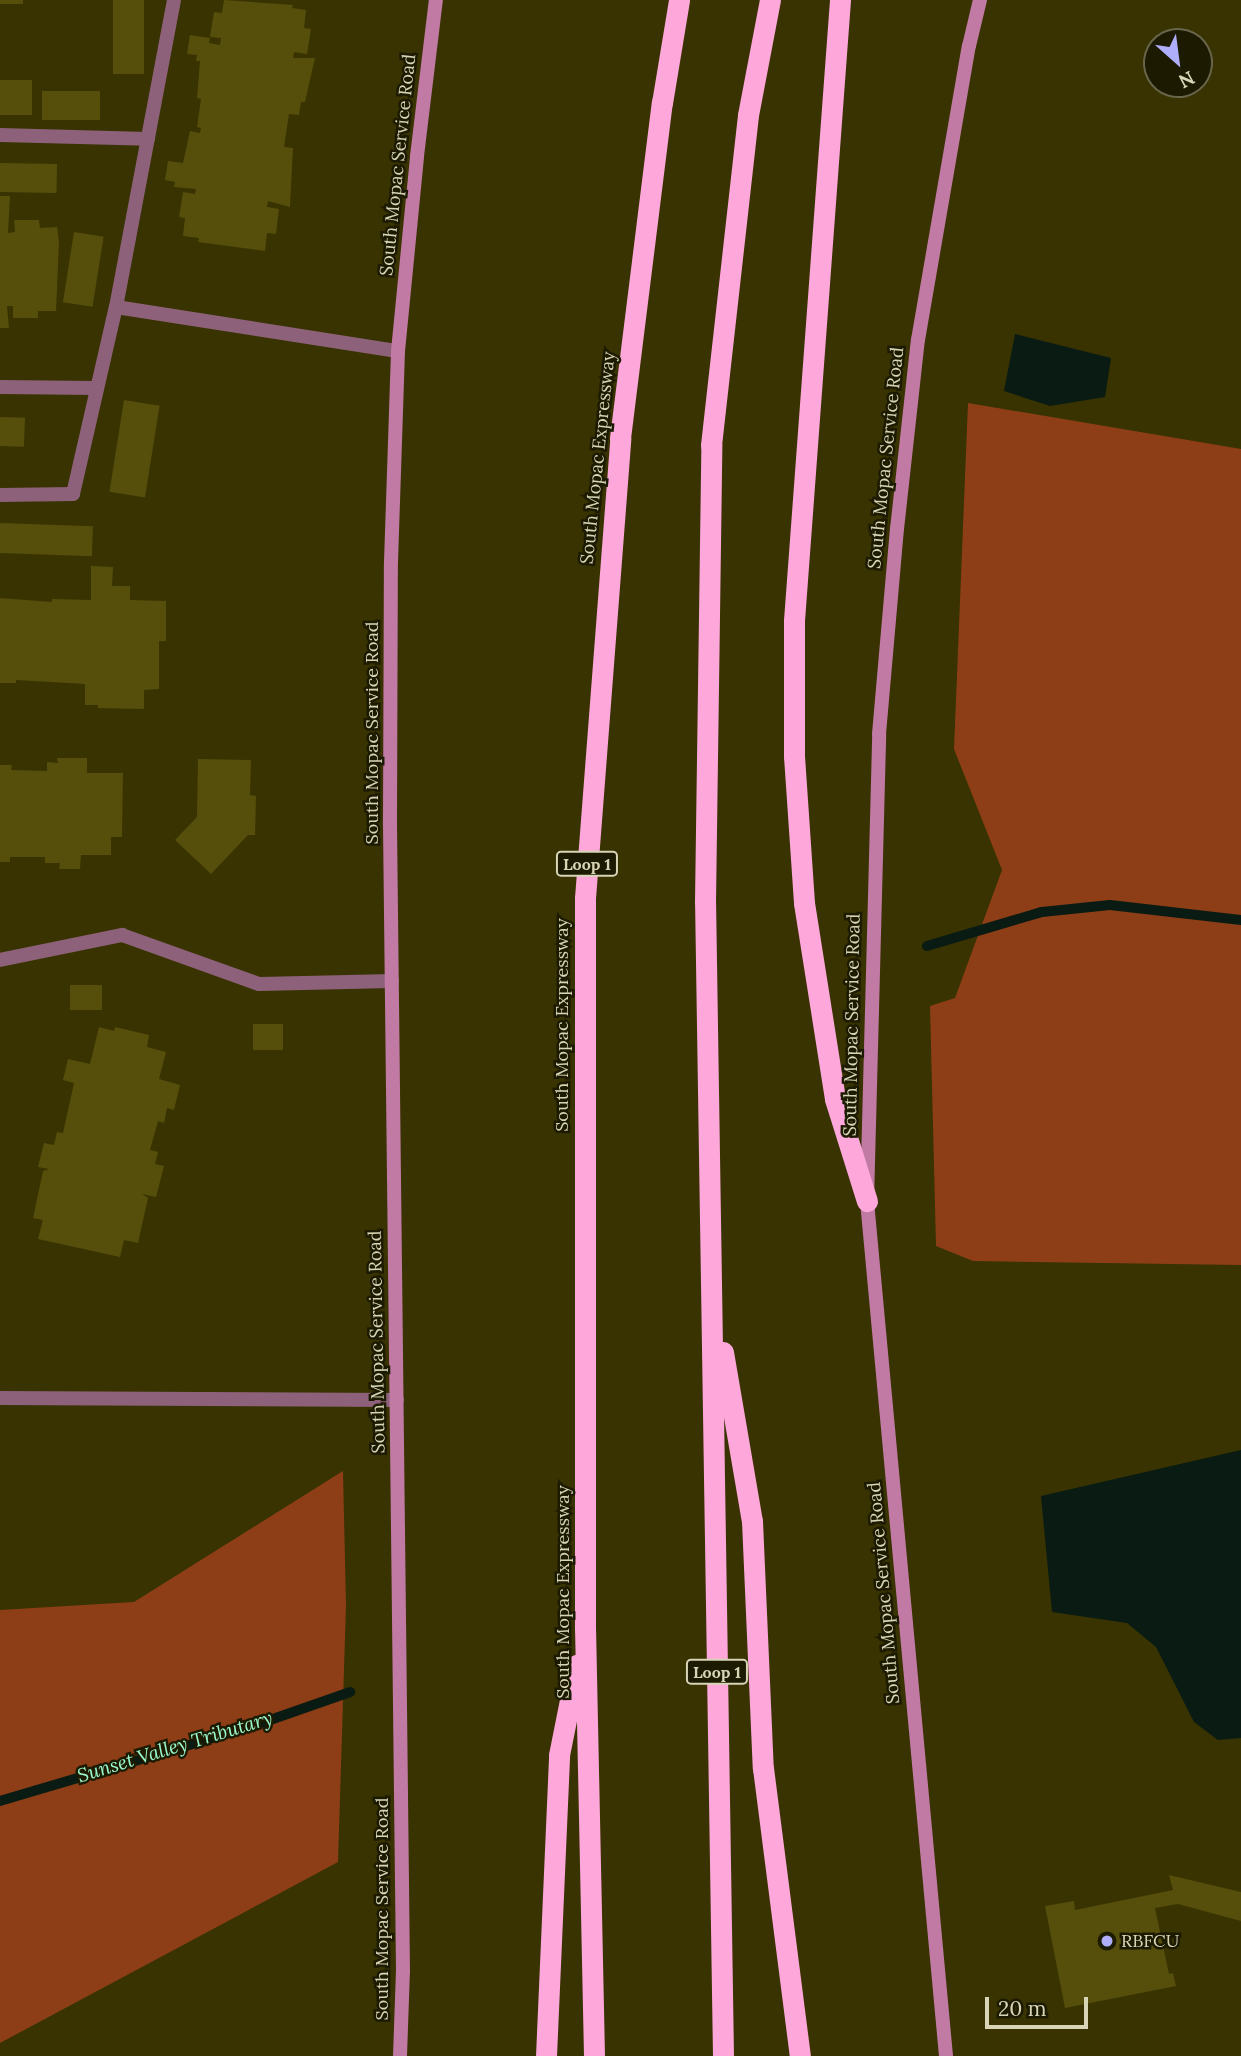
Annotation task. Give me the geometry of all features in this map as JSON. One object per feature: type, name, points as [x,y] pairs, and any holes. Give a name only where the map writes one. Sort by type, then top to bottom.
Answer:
[{"type":"highway","name":"South Mopac Expressway","points":[[594,2056],[585,1629],[585,898],[620,438],[662,103],[680,0]]},
{"type":"highway","name":"Loop 1","points":[[723,2056],[705,902],[711,445],[748,115],[770,0]]},
{"type":"highway","points":[[840,0],[794,621],[794,756],[804,903],[835,1099],[867,1201]]},
{"type":"highway","points":[[711,1288],[752,1521],[763,1768],[800,2056]]},
{"type":"highway","points":[[546,2056],[559,1755],[585,1629]]},
{"type":"main road","name":"South Mopac Service Road","points":[[400,2056],[403,1957],[392,981],[391,562],[398,351],[436,0]]},
{"type":"main road","name":"South Mopac Service Road","points":[[946,2056],[867,1201],[879,734],[897,529],[918,340],[969,46],[980,0]]},
{"type":"lane","points":[[0,495],[73,494],[116,307],[174,0]]},
{"type":"lane","points":[[0,135],[148,139]]},
{"type":"lane","points":[[116,307],[398,351]]},
{"type":"lane","points":[[0,387],[97,388]]},
{"type":"lane","points":[[0,960],[122,934],[259,984],[392,981]]},
{"type":"lane","points":[[0,1398],[397,1400]]},
{"type":"shaded area","points":[[1015,334],[1111,358],[1105,397],[1050,406],[1004,391]]},
{"type":"shaded area","points":[[968,403],[1241,449],[1241,1265],[973,1261],[936,1246],[930,1006],[955,998],[1002,870],[954,749]]},
{"type":"shaded area","points":[[1241,1450],[1241,1738],[1218,1740],[1194,1722],[1156,1647],[1127,1623],[1052,1612],[1041,1496]]},
{"type":"shaded area","points":[[343,1471],[346,1605],[338,1862],[0,2043],[0,1610],[134,1602]]},
{"type":"building","points":[[0,0],[23,0],[23,4],[0,4]]},
{"type":"building","points":[[113,0],[144,0],[144,74],[113,74]]},
{"type":"building","points":[[224,0],[293,5],[292,8],[306,10],[304,28],[311,29],[307,54],[294,52],[293,58],[315,58],[305,102],[301,102],[299,115],[289,114],[284,147],[293,148],[290,207],[268,201],[267,207],[279,209],[276,234],[267,233],[265,251],[198,242],[199,238],[183,236],[185,218],[179,217],[183,192],[195,194],[196,189],[174,187],[175,182],[165,180],[168,161],[183,163],[190,131],[200,133],[201,128],[197,127],[201,99],[197,98],[200,61],[196,61],[197,55],[187,54],[190,35],[210,38],[209,43],[220,45],[221,38],[210,37],[214,12],[222,13]]},
{"type":"building","points":[[0,80],[32,80],[32,115],[0,115]]},
{"type":"building","points":[[42,91],[100,91],[100,120],[42,120]]},
{"type":"building","points":[[0,163],[57,164],[56,193],[0,192]]},
{"type":"building","points":[[0,196],[10,196],[8,233],[15,232],[14,220],[39,220],[40,228],[57,227],[59,242],[56,311],[38,311],[38,318],[13,318],[13,306],[7,306],[9,328],[0,328]]},
{"type":"building","points":[[74,232],[104,237],[93,307],[63,302]]},
{"type":"building","points":[[124,400],[160,406],[145,497],[109,492]]},
{"type":"building","points":[[0,417],[25,418],[24,447],[0,446]]},
{"type":"building","points":[[0,523],[93,526],[92,556],[0,553]]},
{"type":"building","points":[[91,566],[113,567],[112,586],[130,586],[130,600],[166,601],[166,641],[159,641],[159,689],[144,690],[144,709],[98,708],[98,705],[85,705],[85,684],[16,680],[16,683],[0,683],[0,598],[52,602],[52,599],[91,600]]},
{"type":"building","points":[[57,758],[87,758],[87,773],[123,773],[122,837],[111,837],[111,855],[81,855],[80,869],[59,869],[60,863],[45,863],[45,857],[10,857],[10,862],[0,862],[0,765],[12,765],[11,770],[47,771],[47,762],[58,763]]},
{"type":"building","points":[[198,759],[251,760],[250,795],[256,796],[255,835],[248,835],[211,874],[175,840],[197,817]]},
{"type":"building","points":[[70,985],[102,985],[102,1010],[70,1010]]},
{"type":"building","points":[[253,1024],[283,1024],[283,1050],[253,1050]]},
{"type":"building","points":[[99,1027],[114,1031],[115,1027],[149,1035],[147,1047],[166,1052],[159,1079],[180,1085],[174,1110],[167,1108],[164,1123],[158,1121],[150,1150],[158,1152],[155,1164],[164,1166],[156,1197],[142,1194],[148,1198],[138,1243],[124,1240],[120,1257],[38,1239],[43,1220],[33,1218],[43,1171],[49,1169],[38,1167],[44,1143],[54,1145],[57,1132],[63,1133],[74,1083],[63,1080],[68,1059],[90,1064]]},
{"type":"building","name":"RBFCU","points":[[1169,1875],[1241,1892],[1241,1921],[1178,1904],[1155,1908],[1169,1974],[1173,1973],[1176,1986],[1065,2008],[1045,1906],[1074,1901],[1075,1910],[1173,1890]]},
{"type":"waterway","name":"Sunset Valley Tributary","points":[[927,946],[1042,912],[1110,905],[1241,920]]},
{"type":"waterway","name":"Sunset Valley Tributary","points":[[0,1801],[253,1726],[350,1692]]},
{"type":"place","name":"RBFCU","points":[[1107,1941]]}]
